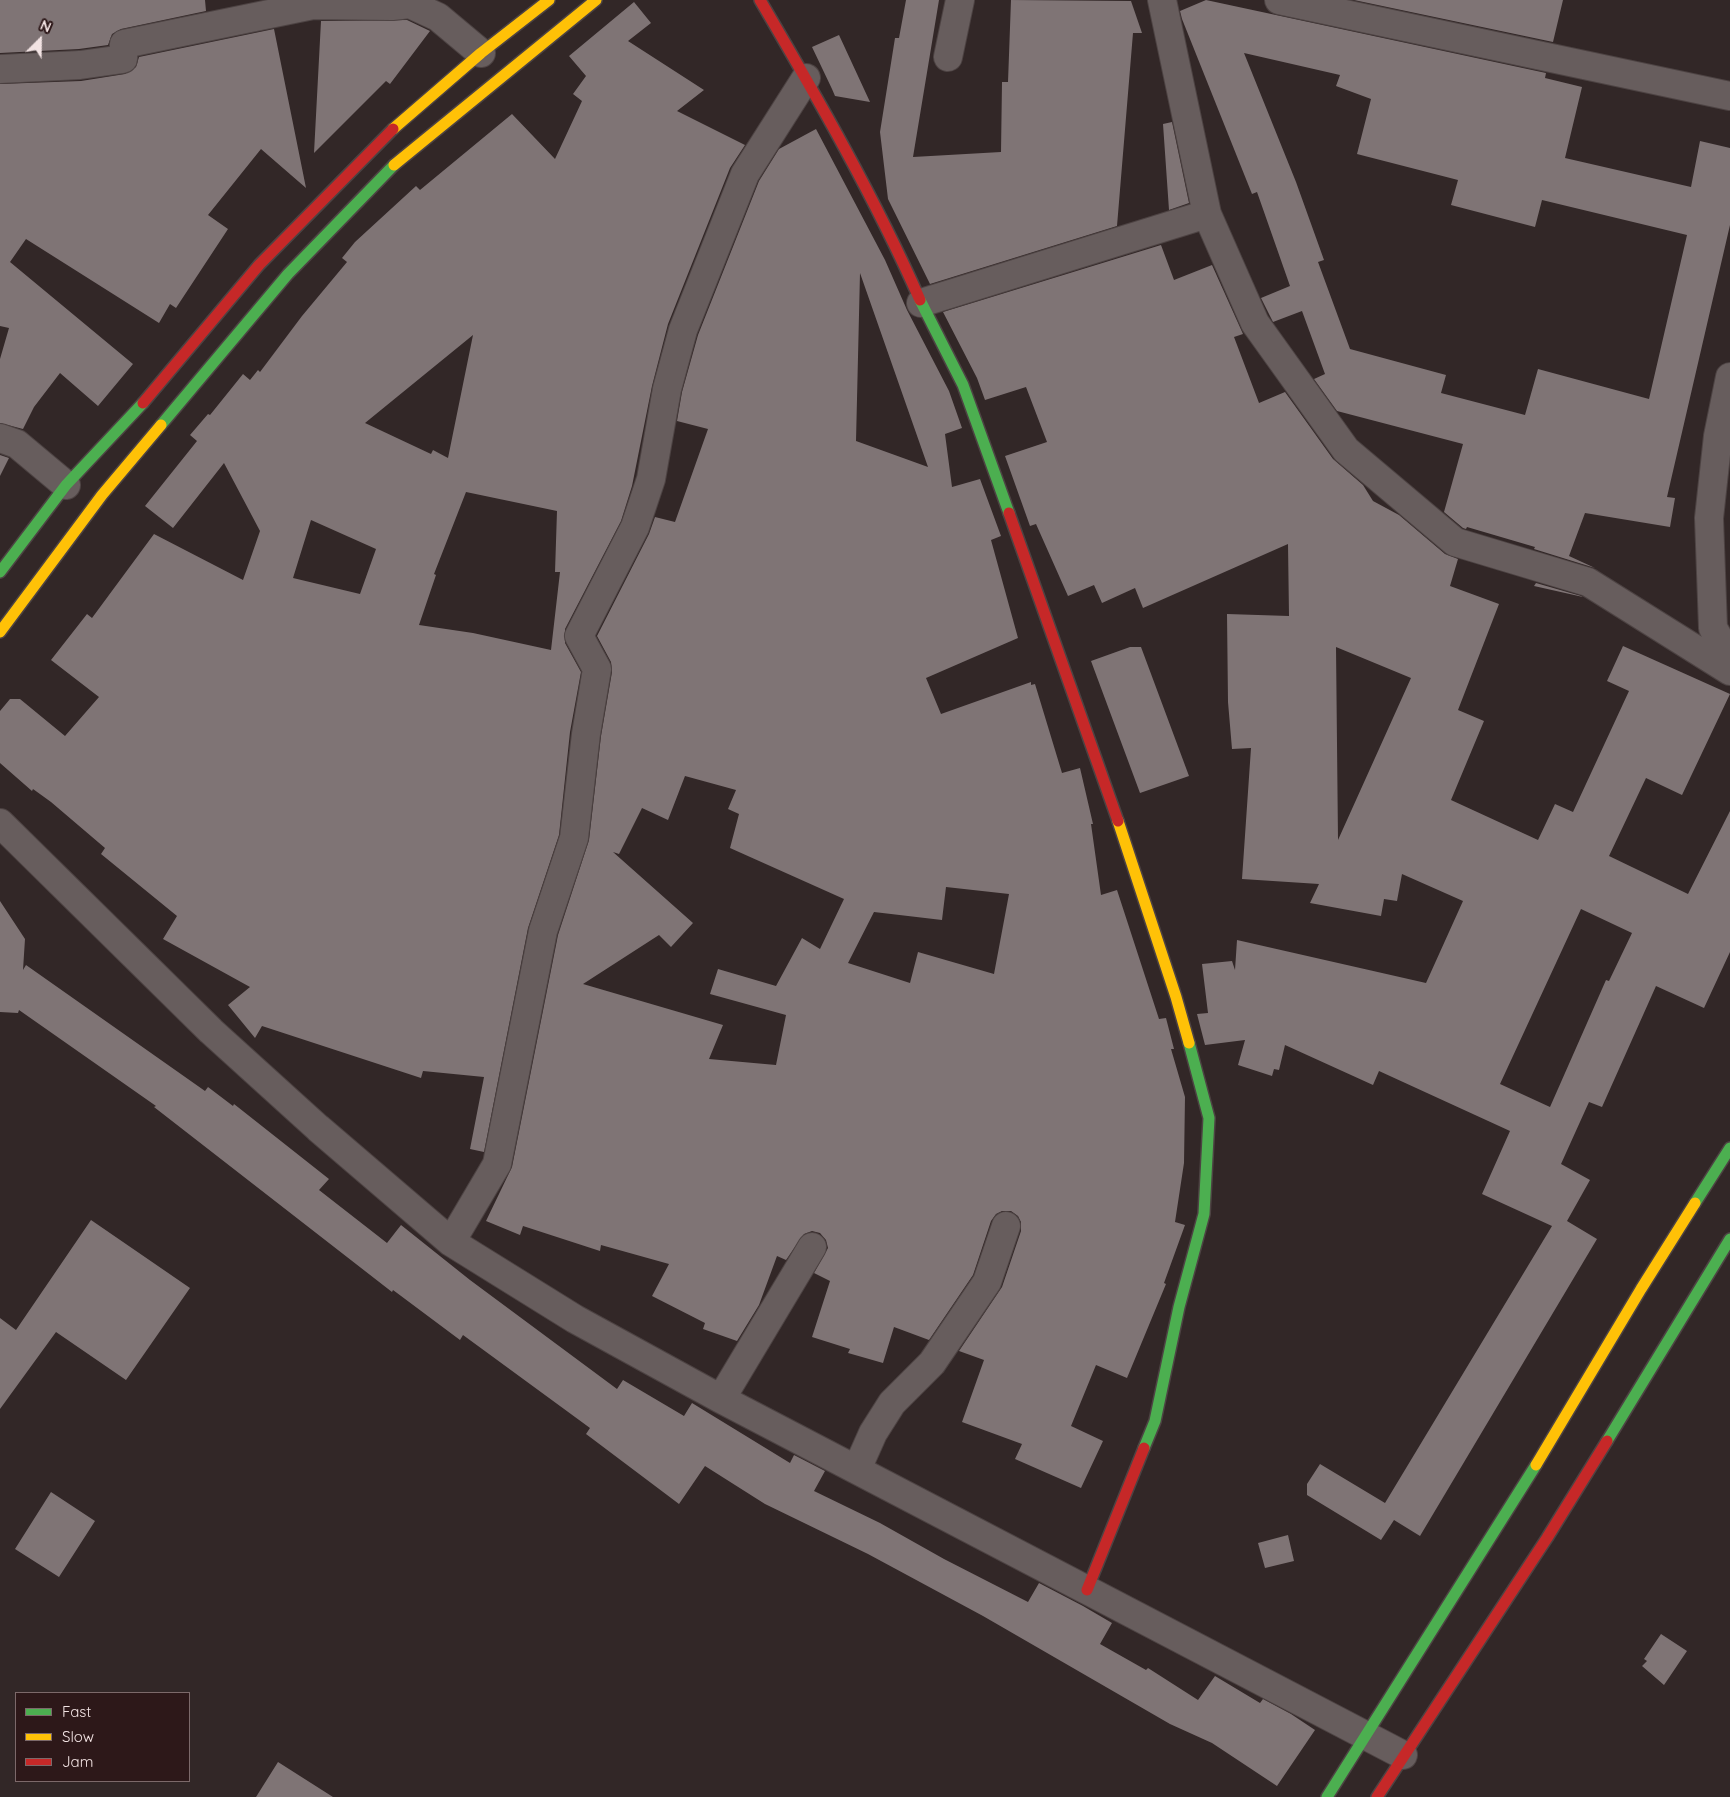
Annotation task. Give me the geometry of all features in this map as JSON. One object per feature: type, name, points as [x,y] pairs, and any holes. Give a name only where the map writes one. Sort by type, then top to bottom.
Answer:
[{"type":"main road","points":[[0,572],[66,485],[137,410],[259,265],[383,138],[481,53],[548,0]]},
{"type":"main road","points":[[0,632],[102,495],[288,274],[394,165],[596,0]]},
{"type":"main road","points":[[760,0],[806,78],[899,253],[921,303],[963,385],[1108,790],[1176,997],[1208,1118],[1204,1214],[1179,1307],[1155,1421],[1087,1590]]},
{"type":"main road","points":[[1326,1797],[1507,1514],[1641,1289],[1730,1148]]},
{"type":"main road","points":[[1378,1797],[1403,1755],[1547,1538],[1730,1239]]},
{"type":"street","points":[[948,57],[960,0]]},
{"type":"street","points":[[1162,0],[1207,214],[1255,323],[1346,450],[1455,542],[1588,582],[1730,671]]},
{"type":"street","points":[[1279,0],[1730,96]]},
{"type":"street","points":[[0,68],[80,65],[123,60],[124,44],[313,5],[392,6],[410,4],[438,17],[481,53]]},
{"type":"street","points":[[451,1242],[497,1164],[543,932],[574,838],[586,734],[598,669],[578,636],[635,527],[651,479],[667,389],[683,330],[745,174],[806,78]]},
{"type":"street","points":[[921,303],[1207,214]]},
{"type":"street","points":[[1730,377],[1718,436],[1709,518],[1713,628],[1730,658]]},
{"type":"street","points":[[0,438],[17,444],[66,485]]},
{"type":"street","points":[[0,823],[211,1031],[318,1128],[451,1242],[575,1319],[721,1399],[1403,1755]]},
{"type":"street","points":[[857,1469],[873,1433],[892,1403],[932,1363],[987,1282],[1006,1226]]},
{"type":"street","points":[[721,1399],[812,1247]]},
{"type":"building","points":[[0,0],[205,0],[206,11],[121,29],[112,34],[108,45],[79,49],[0,53]]},
{"type":"building","points":[[906,0],[939,0],[913,157],[1001,152],[1002,82],[1008,82],[1011,0],[1131,1],[1142,33],[1133,33],[1117,226],[930,284],[888,199],[880,132],[895,38],[899,38]]},
{"type":"building","points":[[1206,0],[1546,73],[1545,78],[1582,87],[1565,158],[1691,187],[1700,141],[1730,148],[1730,225],[1667,497],[1675,498],[1670,527],[1585,513],[1569,556],[1595,568],[1534,549],[1535,547],[1467,527],[1466,529],[1463,528],[1444,512],[1463,444],[1337,411],[1314,379],[1325,374],[1302,311],[1273,322],[1261,298],[1290,286],[1257,192],[1252,194],[1180,11]],"holes":[[[1244,53],[1340,75],[1336,86],[1371,99],[1357,154],[1458,180],[1451,205],[1535,227],[1542,200],[1687,235],[1649,399],[1538,369],[1525,415],[1441,393],[1446,375],[1350,349],[1318,262],[1324,260],[1296,182]]]},
{"type":"building","points":[[1354,0],[1563,0],[1553,42]]},
{"type":"building","points":[[634,2],[651,23],[628,41],[704,90],[677,111],[745,145],[730,168],[668,324],[652,386],[632,486],[621,521],[565,629],[565,643],[581,672],[570,732],[559,835],[528,928],[484,1152],[470,1149],[484,1077],[423,1071],[421,1078],[262,1026],[255,1038],[228,1005],[250,987],[163,939],[177,916],[101,854],[105,848],[51,802],[33,789],[32,791],[0,763],[0,711],[10,699],[20,699],[65,736],[99,697],[51,660],[87,614],[92,618],[154,534],[243,580],[260,531],[224,463],[173,528],[145,506],[197,441],[190,435],[208,414],[210,415],[243,374],[250,380],[258,370],[260,372],[302,316],[347,262],[342,258],[355,242],[416,186],[420,190],[512,114],[555,159],[582,101],[573,94],[586,76],[569,56]],"holes":[[[473,335],[448,458],[433,450],[431,454],[365,423]],[[466,492],[557,511],[555,572],[560,572],[551,650],[473,633],[419,625],[436,575],[434,574]],[[311,520],[376,549],[360,594],[293,578]]]},
{"type":"building","points":[[407,20],[430,31],[390,84],[386,81],[314,153],[321,21]]},
{"type":"building","points":[[274,29],[306,188],[261,149],[208,215],[228,229],[176,308],[170,304],[159,323],[26,239],[10,262],[133,364],[98,406],[60,373],[34,407],[23,429],[0,423],[0,359],[9,328],[0,326],[0,84],[81,81],[125,74],[136,67],[139,57]]},
{"type":"building","points":[[839,35],[870,102],[835,96],[812,47]]},
{"type":"building","points":[[1172,122],[1189,203],[1169,210],[1163,124]]},
{"type":"building","points":[[816,129],[885,260],[907,310],[949,391],[962,428],[945,434],[952,487],[980,479],[1001,536],[991,540],[1018,638],[926,678],[941,714],[1031,682],[1031,685],[1035,684],[1062,773],[1080,768],[1093,824],[1091,824],[1101,895],[1117,890],[1159,1019],[1166,1018],[1174,1049],[1171,1049],[1185,1097],[1184,1163],[1175,1222],[1185,1225],[1164,1283],[1166,1284],[1127,1378],[1096,1365],[1071,1426],[1103,1441],[1081,1488],[1015,1459],[1022,1444],[962,1422],[984,1360],[959,1351],[1002,1287],[1021,1231],[1021,1222],[1018,1216],[1011,1211],[1002,1211],[996,1214],[991,1221],[973,1275],[929,1340],[894,1327],[883,1363],[848,1353],[850,1349],[812,1337],[830,1281],[814,1273],[828,1248],[826,1240],[820,1233],[812,1231],[804,1234],[786,1260],[777,1256],[759,1305],[737,1341],[703,1329],[705,1323],[652,1296],[669,1264],[601,1245],[600,1251],[523,1226],[520,1235],[486,1221],[512,1167],[558,935],[589,840],[601,736],[612,672],[611,662],[597,636],[649,534],[655,517],[675,522],[708,429],[677,421],[682,392],[698,335],[759,181],[779,149]],"holes":[[[860,273],[928,467],[856,441]],[[685,776],[736,790],[728,809],[739,814],[730,848],[844,899],[820,949],[802,938],[776,986],[718,969],[710,994],[786,1015],[776,1065],[709,1059],[723,1025],[583,984],[659,935],[671,947],[693,923],[613,852],[619,854],[642,808],[668,820]],[[946,887],[1009,894],[994,974],[918,952],[910,983],[848,963],[874,912],[942,920]]]},
{"type":"building","points":[[1161,245],[1174,280],[1212,265],[1243,334],[1234,337],[1259,403],[1285,392],[1333,459],[1363,485],[1373,501],[1399,515],[1445,554],[1458,559],[1450,586],[1499,604],[1458,710],[1484,721],[1451,800],[1538,840],[1555,804],[1573,812],[1629,691],[1607,681],[1623,646],[1730,694],[1682,795],[1646,778],[1609,856],[1688,894],[1730,811],[1730,952],[1704,1008],[1656,986],[1602,1107],[1589,1102],[1561,1164],[1590,1180],[1567,1221],[1597,1239],[1420,1536],[1394,1520],[1381,1540],[1307,1495],[1307,1484],[1320,1464],[1385,1503],[1552,1226],[1482,1194],[1510,1131],[1379,1071],[1373,1085],[1285,1045],[1279,1070],[1274,1069],[1272,1076],[1238,1065],[1245,1040],[1205,1045],[1197,1014],[1208,1013],[1202,964],[1232,961],[1235,970],[1237,940],[1426,983],[1463,901],[1402,874],[1397,901],[1384,899],[1381,916],[1310,903],[1319,884],[1242,879],[1251,748],[1232,749],[1228,702],[1227,614],[1289,616],[1288,544],[1143,608],[1135,588],[1102,603],[1094,585],[1068,596],[1036,524],[1030,526],[1005,456],[1047,442],[1026,387],[985,400],[977,378],[943,312]],"holes":[[[1336,647],[1411,678],[1338,840]],[[1581,909],[1632,933],[1609,981],[1606,980],[1550,1107],[1500,1084]]]},
{"type":"building","points":[[0,455],[9,458],[0,476]]},
{"type":"building","points":[[1536,583],[1581,596],[1583,597],[1534,586]]},
{"type":"building","points":[[1130,647],[1141,647],[1189,776],[1140,793],[1091,661]]},
{"type":"building","points":[[0,901],[25,939],[23,970],[26,965],[205,1091],[208,1087],[233,1106],[234,1104],[329,1179],[319,1190],[387,1243],[401,1225],[470,1280],[617,1389],[623,1380],[684,1416],[692,1403],[790,1463],[794,1455],[825,1471],[814,1491],[880,1523],[944,1559],[1028,1602],[1039,1583],[1083,1606],[1112,1623],[1100,1644],[1146,1670],[1148,1668],[1198,1700],[1215,1676],[1260,1703],[1263,1699],[1291,1714],[1315,1730],[1277,1786],[1212,1743],[1170,1724],[983,1616],[868,1554],[765,1504],[705,1466],[679,1504],[586,1434],[590,1428],[463,1335],[460,1340],[393,1290],[392,1292],[154,1107],[156,1106],[19,1010],[18,1013],[0,1012]]},
{"type":"building","points":[[91,1220],[190,1288],[126,1380],[56,1332],[0,1409],[0,1318],[16,1330]]},
{"type":"building","points":[[51,1492],[95,1521],[59,1577],[15,1549]]},
{"type":"building","points":[[1288,1535],[1294,1561],[1265,1568],[1258,1543]]},
{"type":"building","points":[[1661,1634],[1687,1651],[1664,1685],[1642,1666],[1647,1661],[1644,1659]]},
{"type":"building","points":[[278,1762],[333,1797],[256,1797]]},
{"type":"traffic: fast","points":[[161,425],[288,274],[394,165]]},
{"type":"traffic: fast","points":[[920,300],[963,385],[1009,513]]},
{"type":"traffic: fast","points":[[0,572],[66,485],[143,403]]},
{"type":"traffic: fast","points":[[1144,1448],[1155,1421],[1179,1307],[1204,1214],[1209,1118],[1189,1043]]},
{"type":"traffic: fast","points":[[1695,1203],[1730,1148]]},
{"type":"traffic: fast","points":[[1607,1441],[1730,1239]]},
{"type":"traffic: fast","points":[[1327,1797],[1536,1465]]},
{"type":"traffic: slow","points":[[393,129],[481,53],[549,0]]},
{"type":"traffic: slow","points":[[394,165],[596,0]]},
{"type":"traffic: slow","points":[[0,632],[102,495],[161,425]]},
{"type":"traffic: slow","points":[[1118,821],[1176,997],[1189,1043]]},
{"type":"traffic: slow","points":[[1536,1465],[1641,1289],[1695,1203]]},
{"type":"traffic: jam","points":[[760,0],[824,110],[884,223],[920,300]]},
{"type":"traffic: jam","points":[[143,403],[259,265],[393,129]]},
{"type":"traffic: jam","points":[[1009,513],[1118,821]]},
{"type":"traffic: jam","points":[[1377,1797],[1547,1538],[1607,1441]]},
{"type":"traffic: jam","points":[[1087,1590],[1144,1448]]}]
